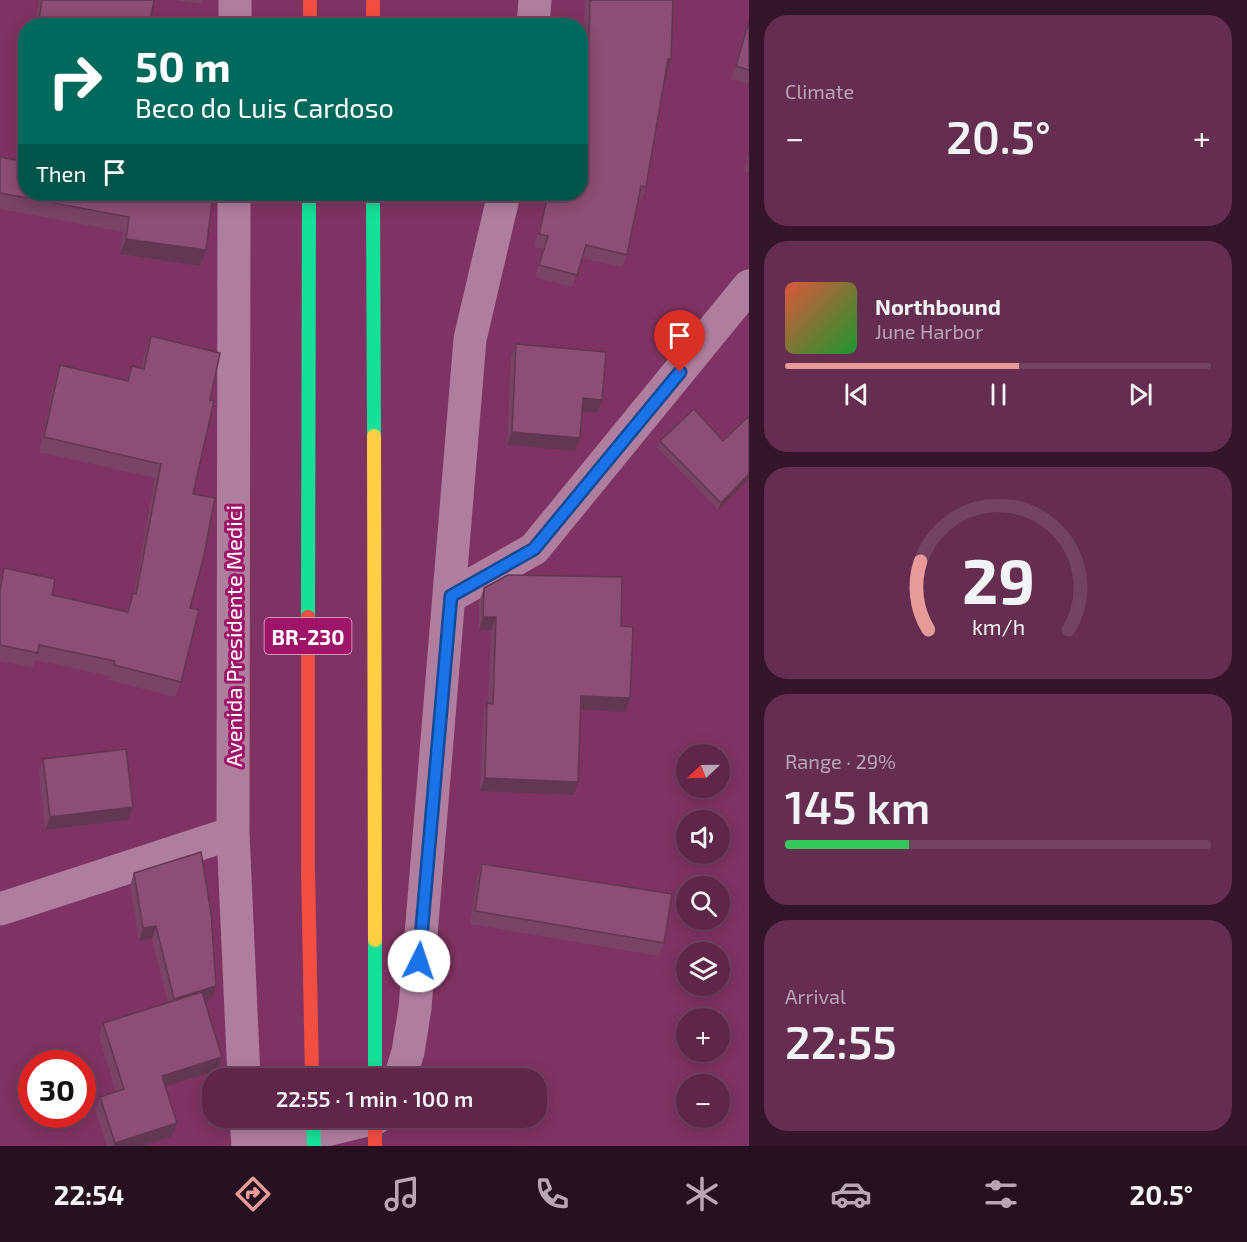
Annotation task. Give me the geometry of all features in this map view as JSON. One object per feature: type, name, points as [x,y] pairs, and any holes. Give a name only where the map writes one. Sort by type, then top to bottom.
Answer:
[{"type":"main road","points":[[310,0],[310,18]]},
{"type":"main road","points":[[373,0],[373,18]]},
{"type":"main road","name":"BR-230","points":[[309,201],[308,867],[312,1068]]},
{"type":"main road","name":"BR-230","points":[[373,201],[375,1068]]},
{"type":"street","points":[[235,0],[235,18]]},
{"type":"street","points":[[534,18],[536,0]]},
{"type":"street","name":"Avenida Presidente Medici","points":[[234,201],[233,833],[244,1068]]},
{"type":"street","points":[[403,1068],[416,1008],[470,339],[502,201]]},
{"type":"street","points":[[451,596],[534,549],[749,286]]},
{"type":"street","points":[[0,909],[233,833]]},
{"type":"street","points":[[247,1128],[248,1146]]},
{"type":"street","points":[[259,1146],[313,1132],[348,1128]]},
{"type":"building","points":[[42,0],[154,0],[151,18],[39,18]]},
{"type":"building","points":[[590,0],[673,0],[671,59],[668,59],[646,187],[641,186],[627,255],[586,245],[577,275],[539,265],[548,236],[539,234],[546,201],[588,201]]},
{"type":"building","points":[[749,21],[749,70],[736,66]]},
{"type":"building","points":[[0,157],[18,160],[18,196],[0,193]]},
{"type":"building","points":[[43,201],[212,201],[206,250],[126,239],[129,217]]},
{"type":"building","points":[[151,336],[220,353],[210,400],[214,401],[193,494],[215,498],[203,560],[190,608],[199,610],[181,682],[114,665],[115,661],[39,645],[38,653],[0,645],[0,591],[4,568],[55,579],[52,595],[128,612],[133,593],[136,594],[161,464],[44,437],[60,365],[128,381],[132,366],[144,369]]},
{"type":"building","points":[[516,344],[606,352],[602,400],[583,398],[580,438],[512,432]]},
{"type":"building","points":[[694,409],[723,441],[749,416],[749,474],[721,503],[660,441]]},
{"type":"building","points":[[508,575],[622,577],[621,626],[633,627],[630,698],[581,696],[578,782],[485,778],[487,703],[493,704],[496,617],[483,617],[484,588]]},
{"type":"building","points":[[126,749],[133,807],[50,817],[43,759]]},
{"type":"building","points":[[201,852],[211,913],[216,986],[174,999],[156,926],[143,928],[134,873]]},
{"type":"building","points":[[482,864],[672,894],[664,943],[475,911]]},
{"type":"building","points":[[202,992],[222,1057],[162,1076],[177,1123],[115,1143],[100,1097],[124,1089],[103,1023]]},
{"type":"traffic: fast","points":[[308,617],[309,201]]},
{"type":"traffic: fast","points":[[373,201],[374,436]]},
{"type":"traffic: fast","points":[[375,940],[375,1068]]},
{"type":"traffic: fast","points":[[313,1128],[314,1146]]},
{"type":"traffic: slow","points":[[374,436],[375,940]]},
{"type":"traffic: jam","points":[[310,0],[310,18]]},
{"type":"traffic: jam","points":[[373,0],[373,18]]},
{"type":"traffic: jam","points":[[308,617],[308,867],[312,1068]]},
{"type":"traffic: jam","points":[[375,1128],[375,1146]]},
{"type":"route","points":[[419,961],[451,596],[534,549],[680,372]]}]
